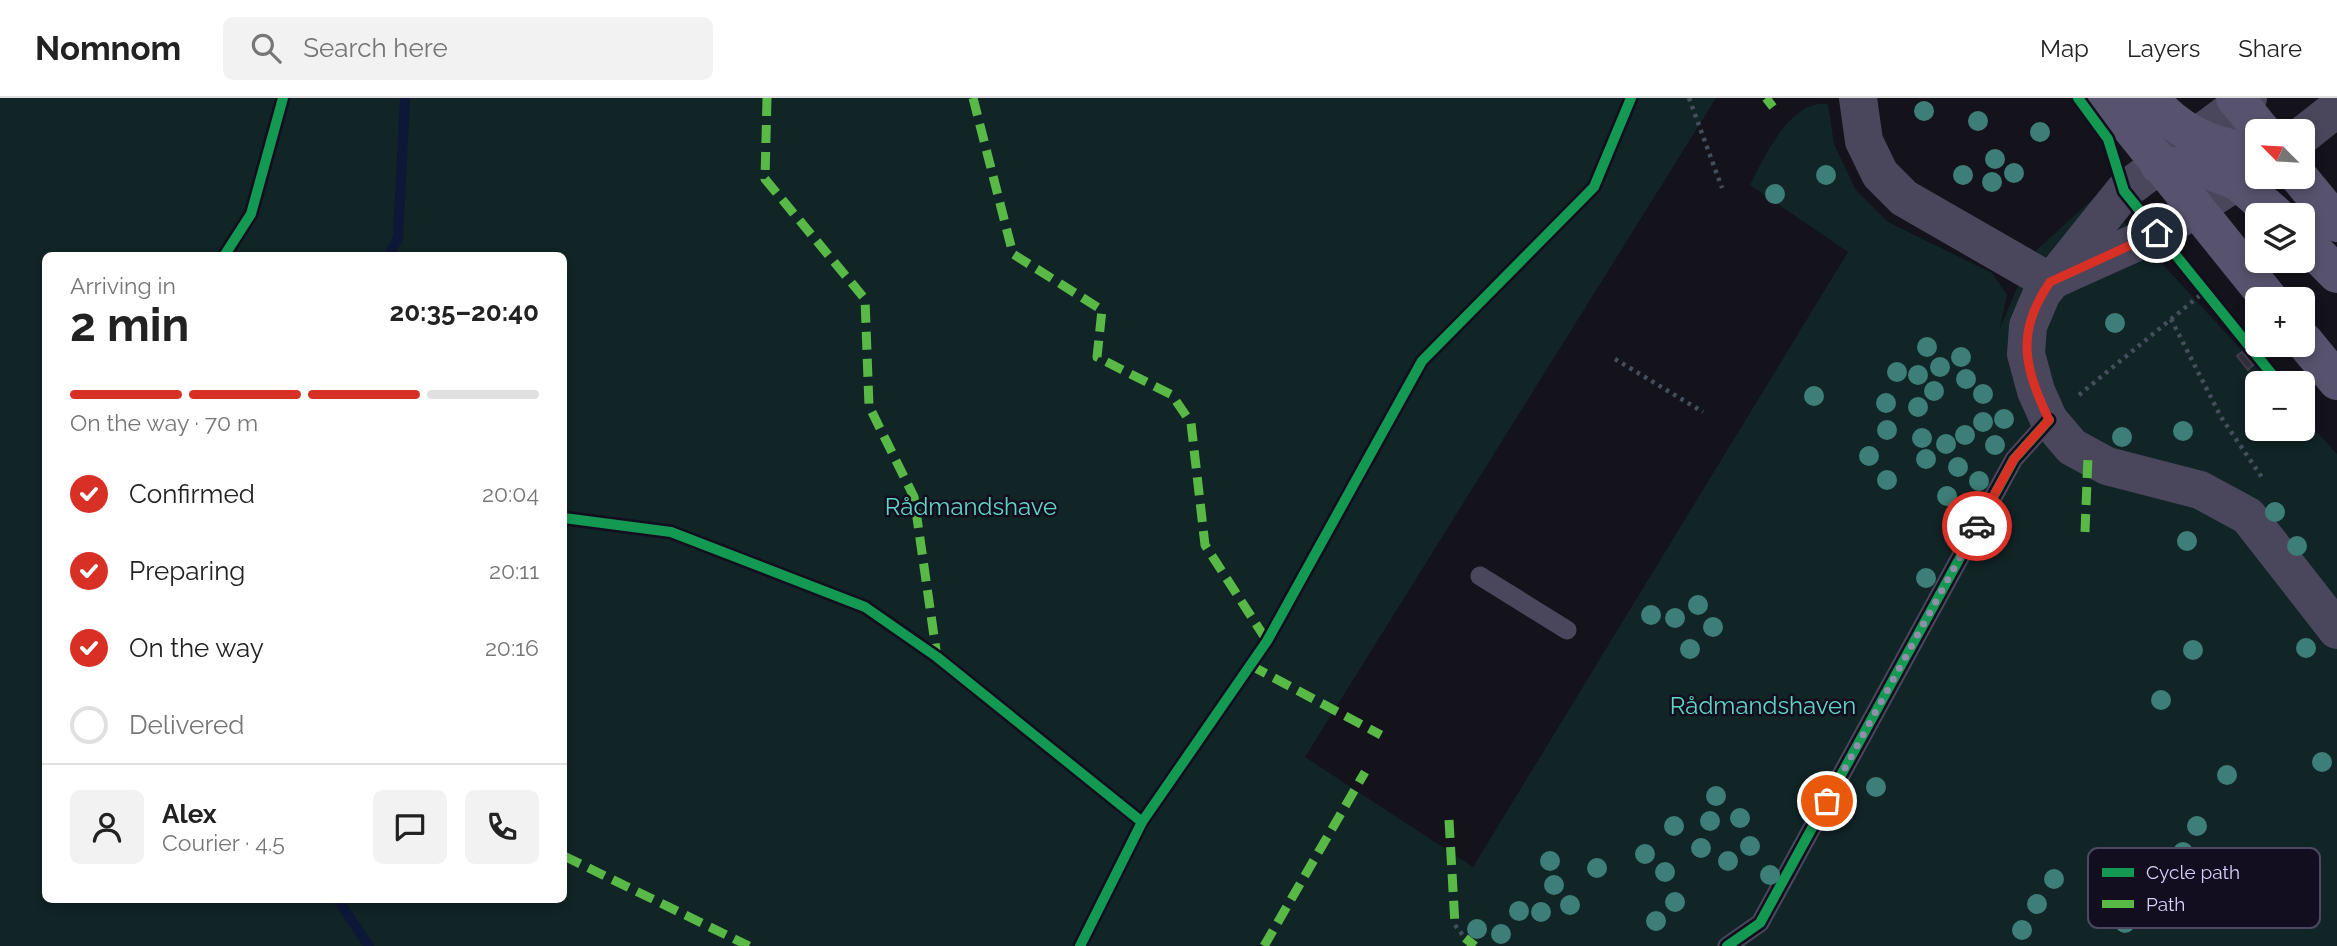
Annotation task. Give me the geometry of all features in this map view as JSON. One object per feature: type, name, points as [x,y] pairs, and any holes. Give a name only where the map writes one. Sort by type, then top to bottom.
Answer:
[{"type":"main road","points":[[2107,98],[2259,287]]},
{"type":"main road","points":[[2150,98],[2165,117],[2194,136],[2235,150],[2245,161]]},
{"type":"main road","points":[[2159,165],[2205,169],[2245,167]]},
{"type":"main road","points":[[2309,189],[2337,223]]},
{"type":"main road","points":[[2315,252],[2337,274]]},
{"type":"main road","points":[[2315,354],[2337,381]]},
{"type":"street","points":[[1857,98],[1864,141],[1880,174],[1904,198],[2050,282]]},
{"type":"street","points":[[2246,108],[2194,136],[2124,191],[2050,282],[2032,311],[2026,354],[2036,391],[2049,420],[2072,447],[2107,466],[2200,490],[2248,516],[2337,630]]},
{"type":"street","points":[[2315,125],[2337,108]]},
{"type":"street","points":[[2050,282],[2157,233],[2196,210],[2245,172]]},
{"type":"lane","points":[[1727,946],[1760,923],[2014,459],[2049,420]]},
{"type":"lane","points":[[1480,576],[1567,630]]},
{"type":"path","points":[[1689,98],[1722,188]]},
{"type":"path","points":[[2196,282],[2212,302]]},
{"type":"path","points":[[2049,420],[2204,292]]},
{"type":"path","points":[[2171,319],[2221,417],[2267,485]]},
{"type":"path","points":[[1615,359],[1703,412]]},
{"type":"path","points":[[1455,925],[1465,938]]},
{"type":"green space","name":"Rådmandshave","points":[[0,98],[1716,98],[1305,757],[1473,867],[1848,252],[1750,185],[1770,147],[1790,120],[1802,111],[1815,105],[1828,104],[1834,144],[1856,190],[1888,222],[1992,273],[2007,295],[2000,328],[2031,255],[2098,194],[2245,354],[2245,357],[2261,371],[2245,371],[2245,441],[2315,441],[2315,430],[2337,454],[2337,946],[0,946]]},
{"type":"building","points":[[2242,352],[2253,365],[2248,370],[2237,356]]},
{"type":"waterway","points":[[390,252],[398,238],[405,98]]},
{"type":"waterway","points":[[340,903],[369,946]]},
{"type":"marked path","points":[[767,98],[765,179],[865,299],[869,406],[914,497],[937,657]]},
{"type":"marked path","points":[[973,98],[1013,254],[1102,310],[1097,357],[1172,395],[1191,423],[1205,545],[1267,641]]},
{"type":"marked path","points":[[1766,98],[1773,107]]},
{"type":"marked path","points":[[2085,532],[2088,456]]},
{"type":"marked path","points":[[1250,665],[1381,735]]},
{"type":"marked path","points":[[1264,946],[1365,772]]},
{"type":"marked path","points":[[1449,820],[1455,925]]},
{"type":"marked path","points":[[567,857],[749,946]]},
{"type":"marked path","points":[[1465,938],[1475,946]]},
{"type":"cycle path","points":[[227,252],[251,214],[283,98]]},
{"type":"cycle path","points":[[1080,946],[1142,822],[1267,641],[1422,361],[1594,187],[1631,98]]},
{"type":"cycle path","points":[[2078,98],[2108,139],[2124,191],[2269,371]]},
{"type":"cycle path","points":[[1727,946],[1760,923],[2014,459],[2049,420]]},
{"type":"cycle path","points":[[567,518],[671,532],[865,607],[937,657],[1142,822]]},
{"type":"way so far","points":[[1827,801],[1977,526]]},
{"type":"route","points":[[1977,526],[2014,459],[2049,420],[2036,391],[2026,354],[2028,326],[2032,311],[2042,293],[2050,282],[2157,233]]},
{"type":"park label","name":"Rådmandshaven","points":[[1763,705]]}]
